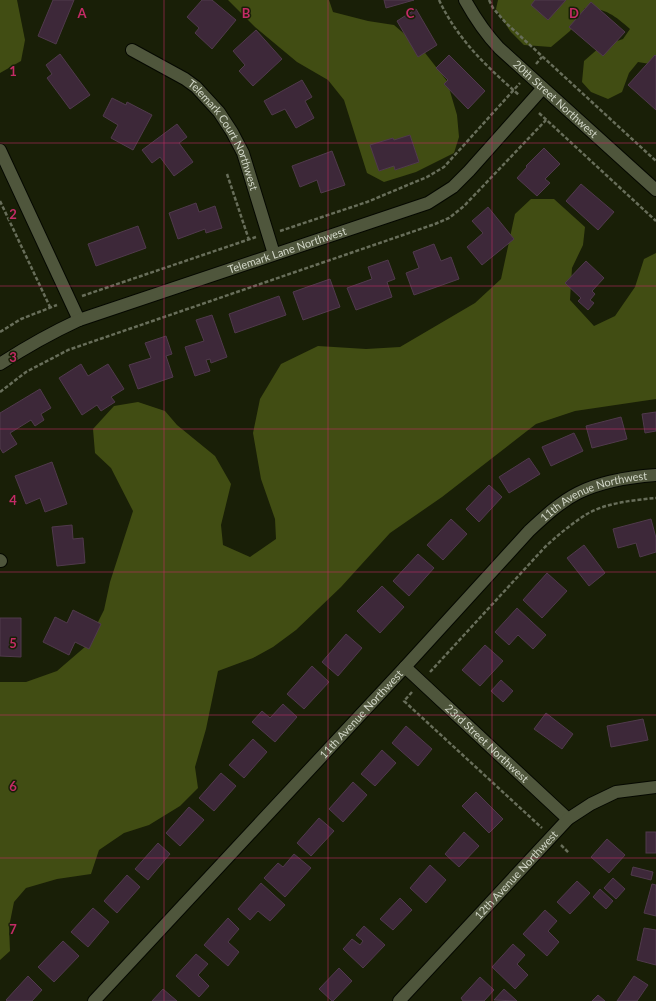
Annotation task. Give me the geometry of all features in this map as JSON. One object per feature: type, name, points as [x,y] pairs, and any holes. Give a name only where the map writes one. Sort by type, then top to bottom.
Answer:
[{"type":"street","name":"20th Street Northwest","points":[[465,0],[475,19],[499,48],[542,89],[656,190]]},
{"type":"street","name":"Telemark Court Northwest","points":[[132,50],[185,78],[196,87],[220,112],[243,153],[274,254]]},
{"type":"street","name":"Telemark Lane Northwest","points":[[0,364],[27,346],[79,320],[428,203],[453,187],[469,171],[542,89]]},
{"type":"street","points":[[0,150],[79,320]]},
{"type":"street","name":"11th Avenue Northwest","points":[[94,1001],[405,667],[529,531],[550,511],[577,493],[605,483],[639,476],[656,475]]},
{"type":"street","name":"23rd Street Northwest","points":[[405,667],[568,820]]},
{"type":"street","name":"12th Avenue Northwest","points":[[398,1001],[568,820],[591,804],[616,792],[656,786]]},
{"type":"path","points":[[284,230],[367,202],[427,177],[444,166],[514,90],[478,57],[461,37],[448,19],[440,0]]},
{"type":"path","points":[[489,0],[493,8],[506,23],[656,161]]},
{"type":"path","points":[[546,120],[656,221]]},
{"type":"path","points":[[88,294],[248,240],[227,174]]},
{"type":"path","points":[[0,201],[50,307],[21,319],[0,332]]},
{"type":"path","points":[[0,392],[26,372],[68,350]]},
{"type":"path","points":[[434,668],[545,547],[565,529],[588,514],[611,505],[656,498]]},
{"type":"path","points":[[404,701],[569,853]]},
{"type":"green space","points":[[0,0],[17,0],[25,40],[21,61],[0,73]]},
{"type":"green space","points":[[228,0],[329,0],[333,12],[368,21],[394,25],[422,49],[447,81],[457,115],[459,137],[454,153],[416,172],[384,182],[367,173],[344,100],[328,80],[297,62],[255,27]]},
{"type":"green space","points":[[498,0],[656,0],[656,65],[638,62],[629,73],[622,92],[608,99],[591,92],[582,82],[584,61],[600,47],[623,39],[630,29],[620,20],[605,11],[585,8],[570,31],[551,47],[524,45],[510,31],[496,9]]},
{"type":"green space","points":[[531,199],[554,199],[585,227],[583,245],[572,268],[570,300],[594,326],[615,316],[635,287],[644,259],[656,253],[656,399],[575,411],[536,424],[442,497],[390,533],[341,587],[296,630],[273,647],[253,658],[218,671],[206,729],[195,767],[198,788],[180,806],[149,825],[124,833],[99,850],[91,874],[57,879],[26,888],[14,902],[9,927],[10,951],[0,960],[0,682],[26,682],[57,671],[86,646],[104,610],[110,582],[133,511],[111,468],[95,453],[93,429],[114,406],[138,402],[165,411],[177,425],[215,456],[231,484],[221,525],[223,545],[250,557],[276,539],[275,519],[261,479],[253,433],[260,399],[281,364],[318,346],[366,349],[400,347],[475,303],[501,279],[515,214]]},
{"type":"building","points":[[53,0],[74,0],[56,44],[38,36]]},
{"type":"building","points":[[202,0],[212,0],[236,20],[212,49],[195,33],[199,28],[187,17]]},
{"type":"building","points":[[384,0],[414,0],[386,8]]},
{"type":"building","points":[[535,0],[566,0],[548,20],[531,5]]},
{"type":"building","points":[[591,2],[625,32],[603,56],[569,27]]},
{"type":"building","points":[[416,9],[437,45],[418,57],[397,21]]},
{"type":"building","points":[[256,30],[282,59],[253,86],[239,71],[245,65],[233,51]]},
{"type":"building","points":[[60,54],[90,95],[70,109],[47,78],[52,74],[46,65]]},
{"type":"building","points":[[449,55],[485,91],[468,109],[444,84],[448,80],[436,68]]},
{"type":"building","points":[[655,55],[656,56],[656,110],[628,85]]},
{"type":"building","points":[[302,80],[312,97],[305,101],[314,118],[296,128],[285,109],[272,115],[264,101]]},
{"type":"building","points":[[112,98],[126,105],[127,102],[152,115],[133,150],[111,138],[118,125],[103,116]]},
{"type":"building","points":[[177,124],[187,137],[179,143],[193,162],[174,176],[160,157],[152,163],[142,150]]},
{"type":"building","points":[[410,135],[419,162],[395,170],[394,166],[379,171],[370,145],[393,138],[394,140]]},
{"type":"building","points":[[544,148],[560,164],[545,179],[550,183],[537,196],[517,178],[527,167],[526,166]]},
{"type":"building","points":[[332,151],[345,185],[321,193],[317,180],[300,187],[292,166]]},
{"type":"building","points":[[581,184],[614,212],[598,230],[566,201]]},
{"type":"building","points":[[196,203],[199,212],[215,206],[222,228],[206,233],[205,229],[178,239],[169,213]]},
{"type":"building","points":[[488,207],[514,239],[482,265],[467,247],[483,233],[472,221]]},
{"type":"building","points":[[138,226],[146,248],[96,266],[88,244]]},
{"type":"building","points":[[434,244],[441,261],[451,257],[459,279],[414,295],[406,273],[419,268],[413,252]]},
{"type":"building","points":[[388,260],[395,279],[387,282],[392,297],[356,310],[347,288],[372,279],[368,267]]},
{"type":"building","points":[[586,261],[604,278],[592,291],[595,294],[590,300],[594,303],[588,310],[578,301],[581,298],[565,283]]},
{"type":"building","points":[[330,279],[340,307],[303,320],[293,292]]},
{"type":"building","points":[[279,296],[286,315],[235,333],[229,314]]},
{"type":"building","points":[[212,315],[227,357],[211,363],[210,359],[206,360],[210,371],[195,376],[185,347],[204,341],[196,320]]},
{"type":"building","points":[[166,336],[172,354],[166,356],[173,377],[138,389],[129,365],[151,358],[145,343]]},
{"type":"building","points":[[81,364],[88,376],[108,364],[124,389],[111,397],[115,402],[101,411],[97,405],[82,415],[59,378]]},
{"type":"building","points":[[40,389],[51,408],[41,414],[44,420],[35,426],[31,420],[10,433],[17,444],[3,453],[0,448],[0,413]]},
{"type":"building","points":[[656,412],[656,431],[645,433],[642,414]]},
{"type":"building","points":[[621,417],[627,439],[592,448],[586,426]]},
{"type":"building","points":[[574,433],[583,451],[551,466],[542,447]]},
{"type":"building","points":[[529,458],[540,474],[509,493],[499,477]]},
{"type":"building","points":[[52,462],[67,504],[45,512],[40,498],[26,504],[15,476]]},
{"type":"building","points":[[489,485],[502,497],[479,522],[466,509]]},
{"type":"building","points":[[451,519],[467,534],[443,560],[427,545]]},
{"type":"building","points":[[651,519],[656,538],[656,552],[640,557],[636,543],[618,548],[613,529]]},
{"type":"building","points":[[72,525],[73,539],[83,538],[85,563],[57,566],[52,527]]},
{"type":"building","points":[[584,545],[605,573],[589,586],[567,558]]},
{"type":"building","points":[[418,554],[434,568],[409,596],[393,581]]},
{"type":"building","points":[[547,573],[567,591],[542,618],[523,600]]},
{"type":"building","points":[[382,586],[404,607],[380,633],[357,611]]},
{"type":"building","points":[[517,608],[546,635],[533,649],[518,635],[509,645],[495,632]]},
{"type":"building","points":[[73,610],[101,624],[89,649],[75,642],[69,655],[43,642],[55,617],[67,623]]},
{"type":"building","points":[[0,618],[21,618],[21,657],[0,656]]},
{"type":"building","points":[[346,634],[362,648],[338,676],[322,662]]},
{"type":"building","points":[[485,645],[503,661],[480,686],[462,670]]},
{"type":"building","points":[[312,666],[329,682],[304,709],[287,694]]},
{"type":"building","points":[[501,680],[513,691],[503,702],[491,691]]},
{"type":"building","points":[[283,704],[297,717],[275,742],[252,722],[262,711],[270,718]]},
{"type":"building","points":[[546,713],[573,734],[562,749],[534,729]]},
{"type":"building","points":[[643,719],[648,740],[611,747],[607,726]]},
{"type":"building","points":[[406,726],[432,749],[418,766],[392,743]]},
{"type":"building","points":[[253,739],[267,752],[244,778],[229,765]]},
{"type":"building","points":[[382,750],[396,763],[375,786],[361,774]]},
{"type":"building","points":[[221,773],[236,786],[214,811],[199,798]]},
{"type":"building","points":[[353,782],[367,795],[343,822],[329,809]]},
{"type":"building","points":[[476,792],[503,819],[489,833],[462,806]]},
{"type":"building","points":[[189,807],[204,820],[180,846],[166,833]]},
{"type":"building","points":[[319,818],[334,831],[311,856],[297,843]]},
{"type":"building","points":[[464,832],[479,846],[459,867],[445,854]]},
{"type":"building","points":[[646,832],[656,832],[656,853],[646,853]]},
{"type":"building","points":[[607,839],[625,855],[609,873],[591,857]]},
{"type":"building","points":[[158,843],[170,854],[148,880],[135,869]]},
{"type":"building","points":[[294,854],[311,868],[285,897],[264,878],[278,863],[283,867]]},
{"type":"building","points":[[430,865],[446,880],[426,903],[410,888]]},
{"type":"building","points":[[633,867],[653,872],[651,880],[631,875]]},
{"type":"building","points":[[127,875],[140,887],[117,913],[104,901]]},
{"type":"building","points":[[613,878],[625,889],[616,899],[604,888]]},
{"type":"building","points":[[577,881],[590,893],[570,914],[557,902]]},
{"type":"building","points":[[261,883],[285,905],[270,921],[258,911],[250,920],[238,909]]},
{"type":"building","points":[[652,884],[656,885],[656,916],[644,913]]},
{"type":"building","points":[[600,889],[613,901],[606,909],[593,897]]},
{"type":"building","points":[[400,898],[412,910],[393,930],[380,919]]},
{"type":"building","points":[[93,908],[109,922],[88,947],[71,932]]},
{"type":"building","points":[[545,910],[557,921],[548,931],[559,942],[547,956],[523,934]]},
{"type":"building","points":[[228,918],[239,929],[228,942],[239,952],[228,966],[204,945]]},
{"type":"building","points":[[364,926],[385,945],[363,968],[343,949],[352,939],[360,945],[363,941],[356,935]]},
{"type":"building","points":[[644,928],[656,930],[656,965],[637,960]]},
{"type":"building","points":[[63,941],[79,956],[54,982],[38,967]]},
{"type":"building","points":[[513,944],[525,955],[517,964],[528,975],[515,989],[492,967]]},
{"type":"building","points":[[196,954],[208,964],[198,975],[209,986],[199,997],[176,976]]},
{"type":"building","points":[[339,968],[352,981],[332,1001],[319,989]]},
{"type":"building","points":[[28,976],[42,990],[32,1001],[7,1001],[6,1000]]},
{"type":"building","points":[[634,976],[648,985],[637,1001],[617,1001]]},
{"type":"building","points":[[480,977],[494,990],[484,1001],[463,1001],[461,998]]},
{"type":"building","points":[[163,989],[177,1001],[152,1001]]},
{"type":"building","points":[[504,989],[517,1001],[494,1000]]},
{"type":"building","points":[[598,995],[605,1001],[592,1001]]}]
